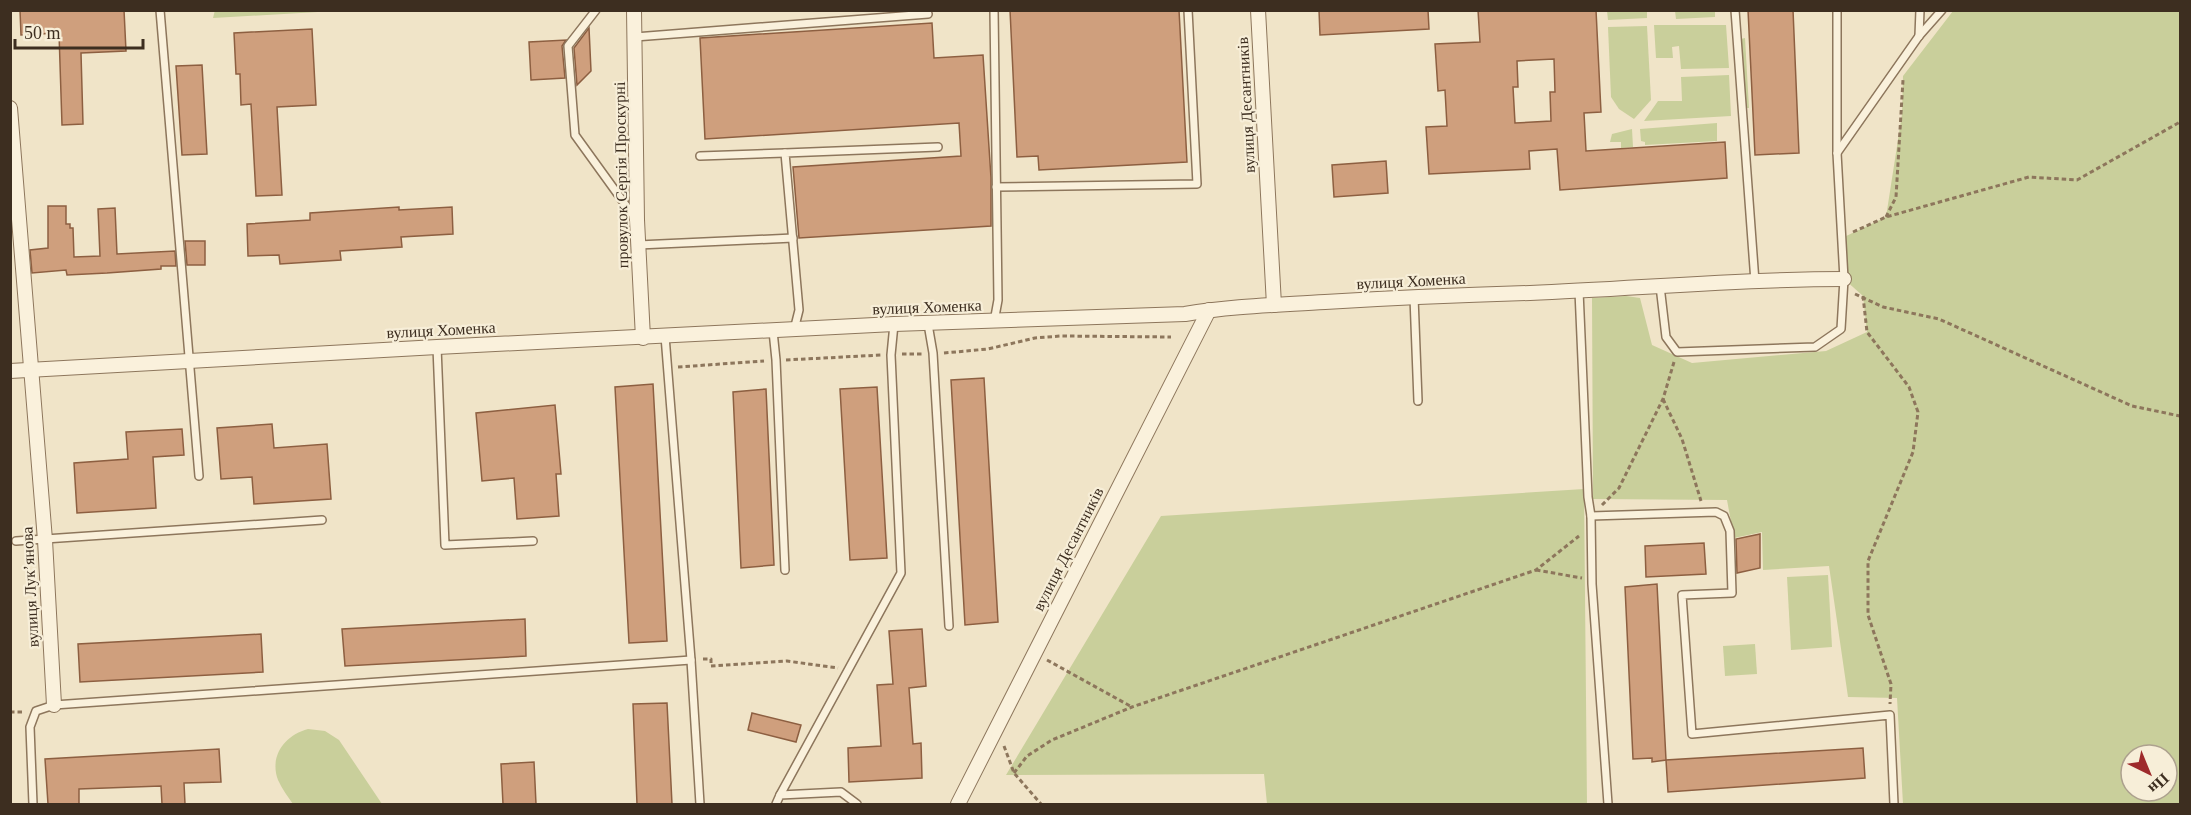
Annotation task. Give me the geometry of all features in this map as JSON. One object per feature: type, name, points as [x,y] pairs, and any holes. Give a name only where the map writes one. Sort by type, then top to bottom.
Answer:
[{"type":"street","name":"провулок Сергія Проскурні","points":[[634,10],[637,220],[643,338]]},
{"type":"street","name":"вулиця Десантників","points":[[1258,10],[1275,305]]},
{"type":"street","name":"вулиця Лукʼянова","points":[[10,108],[45,540],[54,705]]},
{"type":"street","name":"вулиця Хоменка","points":[[10,371],[894,324],[1185,314],[1275,305],[1414,297],[1804,279],[1843,285]]},
{"type":"street","name":"вулиця Десантників","points":[[958,804],[1209,310]]},
{"type":"lane","points":[[160,10],[199,476]]},
{"type":"lane","points":[[596,10],[568,46],[575,135],[637,220]]},
{"type":"lane","points":[[994,10],[998,300],[994,322]]},
{"type":"lane","points":[[996,187],[1197,184],[1188,10]]},
{"type":"lane","points":[[1735,10],[1755,282]]},
{"type":"lane","points":[[1919,36],[1920,10]]},
{"type":"lane","points":[[1837,153],[1919,36],[1942,10]]},
{"type":"lane","points":[[1660,286],[1666,338],[1677,352],[1815,347],[1841,329],[1843,285],[1837,153],[1837,12]]},
{"type":"lane","points":[[635,37],[928,14]]},
{"type":"lane","points":[[700,156],[938,147]]},
{"type":"lane","points":[[785,153],[799,310],[794,330]]},
{"type":"lane","points":[[638,245],[793,238]]},
{"type":"lane","points":[[1579,291],[1588,496],[1591,516],[1592,584],[1608,804]]},
{"type":"lane","points":[[1414,297],[1418,401]]},
{"type":"lane","points":[[776,804],[901,573],[891,355],[894,324]]},
{"type":"lane","points":[[928,324],[933,353],[949,626]]},
{"type":"lane","points":[[773,331],[785,570]]},
{"type":"lane","points":[[665,336],[700,804]]},
{"type":"lane","points":[[437,347],[445,545],[533,541]]},
{"type":"lane","points":[[1591,516],[1716,512],[1724,516],[1728,523],[1732,593],[1682,595],[1692,734],[1890,715],[1894,804]]},
{"type":"lane","points":[[16,541],[322,520]]},
{"type":"lane","points":[[33,804],[30,727],[36,711],[54,705],[691,660]]},
{"type":"lane","points":[[780,795],[841,792],[857,804]]},
{"type":"path","points":[[1886,217],[1896,197],[1900,166],[1903,76],[1898,67]]},
{"type":"path","points":[[1842,238],[1886,217],[2030,177],[2077,180],[2181,122]]},
{"type":"path","points":[[1843,285],[1883,307],[1939,319],[2132,406],[2181,416]]},
{"type":"path","points":[[1863,296],[1867,332],[1910,387],[1918,412],[1913,452],[1868,561],[1869,615],[1891,684],[1890,715]]},
{"type":"path","points":[[1014,773],[1026,756],[1052,740],[1132,707],[1536,570],[1580,535],[1591,516],[1619,488],[1663,399],[1677,352]]},
{"type":"path","points":[[1663,399],[1682,439],[1704,513]]},
{"type":"path","points":[[1536,570],[1578,576],[1592,584]]},
{"type":"path","points":[[1034,652],[1132,707]]},
{"type":"path","points":[[691,660],[711,659],[711,666],[787,661],[849,669]]},
{"type":"path","points":[[997,728],[1014,773],[1041,804]]},
{"type":"green space","points":[[215,10],[335,10],[335,11],[213,18]]},
{"type":"green space","points":[[1607,11],[1647,11],[1647,18],[1608,20]]},
{"type":"green space","points":[[1675,11],[1715,11],[1715,17],[1676,19]]},
{"type":"green space","points":[[1953,11],[2180,11],[2180,804],[1903,804],[1897,698],[1848,697],[1829,566],[1763,570],[1762,532],[1734,538],[1727,500],[1593,499],[1592,298],[1626,296],[1640,298],[1652,345],[1692,363],[1826,351],[1867,332],[1863,296],[1844,279],[1842,238],[1886,217],[1902,114],[1903,76]]},
{"type":"green space","points":[[1654,25],[1726,25],[1729,68],[1681,69],[1679,46],[1672,47],[1673,58],[1656,58]]},
{"type":"green space","points":[[1647,26],[1651,100],[1634,119],[1619,109],[1611,97],[1608,27]]},
{"type":"green space","points":[[1745,38],[1749,108],[1744,103],[1741,39]]},
{"type":"green space","points":[[1729,75],[1731,116],[1644,121],[1658,101],[1682,101],[1681,77]]},
{"type":"green space","points":[[1717,123],[1717,141],[1645,145],[1645,142],[1641,141],[1640,129]]},
{"type":"green space","points":[[1632,129],[1633,147],[1621,148],[1621,142],[1610,142],[1612,134]]},
{"type":"green space","points":[[1584,489],[1587,804],[1267,804],[1264,774],[1006,775],[1161,516]]},
{"type":"green space","points":[[1828,575],[1832,647],[1791,650],[1787,577]]},
{"type":"green space","points":[[1755,644],[1757,674],[1725,676],[1723,646]]},
{"type":"green space","points":[[308,729],[325,731],[339,740],[382,804],[293,804],[278,780],[277,755],[286,741]]},
{"type":"building","points":[[20,10],[124,10],[126,51],[81,53],[83,124],[62,125],[59,33],[21,35]]},
{"type":"building","points":[[1010,10],[1179,10],[1187,162],[1039,170],[1038,156],[1017,157]]},
{"type":"building","points":[[1319,10],[1428,10],[1429,29],[1320,35]]},
{"type":"building","points":[[1478,10],[1596,10],[1601,112],[1584,113],[1586,151],[1725,142],[1727,178],[1560,190],[1557,149],[1529,151],[1530,169],[1429,174],[1426,127],[1447,126],[1445,90],[1438,91],[1435,44],[1480,42]],"holes":[[[1554,59],[1555,92],[1550,92],[1551,121],[1515,123],[1513,87],[1518,87],[1517,61]]]},
{"type":"building","points":[[1748,10],[1793,10],[1799,153],[1755,155]]},
{"type":"building","points":[[932,23],[934,58],[983,55],[991,178],[991,226],[799,238],[793,167],[961,156],[959,123],[705,139],[700,38]]},
{"type":"building","points":[[589,28],[591,71],[577,85],[574,48]]},
{"type":"building","points":[[312,29],[316,105],[277,107],[282,195],[256,196],[251,104],[241,105],[240,74],[236,74],[234,33]]},
{"type":"building","points":[[566,40],[562,46],[565,78],[531,80],[529,42]]},
{"type":"building","points":[[202,65],[207,154],[182,155],[176,66]]},
{"type":"building","points":[[1386,161],[1388,193],[1334,197],[1332,165]]},
{"type":"building","points":[[48,206],[66,206],[66,224],[70,224],[70,228],[73,228],[74,257],[100,256],[98,209],[115,208],[117,254],[175,251],[176,266],[67,275],[66,270],[32,273],[30,250],[48,248]]},
{"type":"building","points":[[399,207],[399,210],[452,207],[453,234],[401,237],[402,247],[340,251],[341,260],[280,264],[279,255],[248,256],[247,224],[310,220],[310,213]]},
{"type":"building","points":[[185,241],[205,241],[205,265],[187,265]]},
{"type":"building","points":[[984,378],[998,622],[965,625],[951,380]]},
{"type":"building","points":[[653,384],[667,641],[629,643],[615,387]]},
{"type":"building","points":[[877,387],[887,558],[850,560],[840,389]]},
{"type":"building","points":[[766,389],[774,565],[741,568],[733,392]]},
{"type":"building","points":[[555,405],[561,474],[556,474],[559,516],[517,519],[514,478],[482,481],[476,413]]},
{"type":"building","points":[[272,424],[274,448],[327,444],[331,499],[254,504],[252,477],[221,479],[217,428]]},
{"type":"building","points":[[182,429],[184,455],[153,457],[156,508],[77,513],[74,463],[128,459],[126,432]]},
{"type":"building","points":[[1760,534],[1760,568],[1737,573],[1736,539]]},
{"type":"building","points":[[1704,543],[1706,574],[1646,577],[1645,546]]},
{"type":"building","points":[[1657,584],[1666,760],[1652,762],[1652,758],[1633,759],[1625,587]]},
{"type":"building","points":[[525,619],[526,656],[345,666],[342,629]]},
{"type":"building","points":[[922,629],[926,686],[909,688],[913,744],[921,743],[922,778],[849,782],[848,748],[881,746],[877,685],[893,684],[889,631]]},
{"type":"building","points":[[261,634],[263,672],[80,682],[78,644]]},
{"type":"building","points":[[667,703],[672,804],[637,804],[633,704]]},
{"type":"building","points":[[752,713],[801,725],[796,742],[748,730]]},
{"type":"building","points":[[1863,748],[1865,778],[1668,792],[1666,760]]},
{"type":"building","points":[[219,749],[221,782],[184,783],[185,804],[162,804],[161,786],[79,789],[79,804],[48,804],[45,759]]},
{"type":"building","points":[[534,762],[536,804],[503,804],[501,764]]}]
